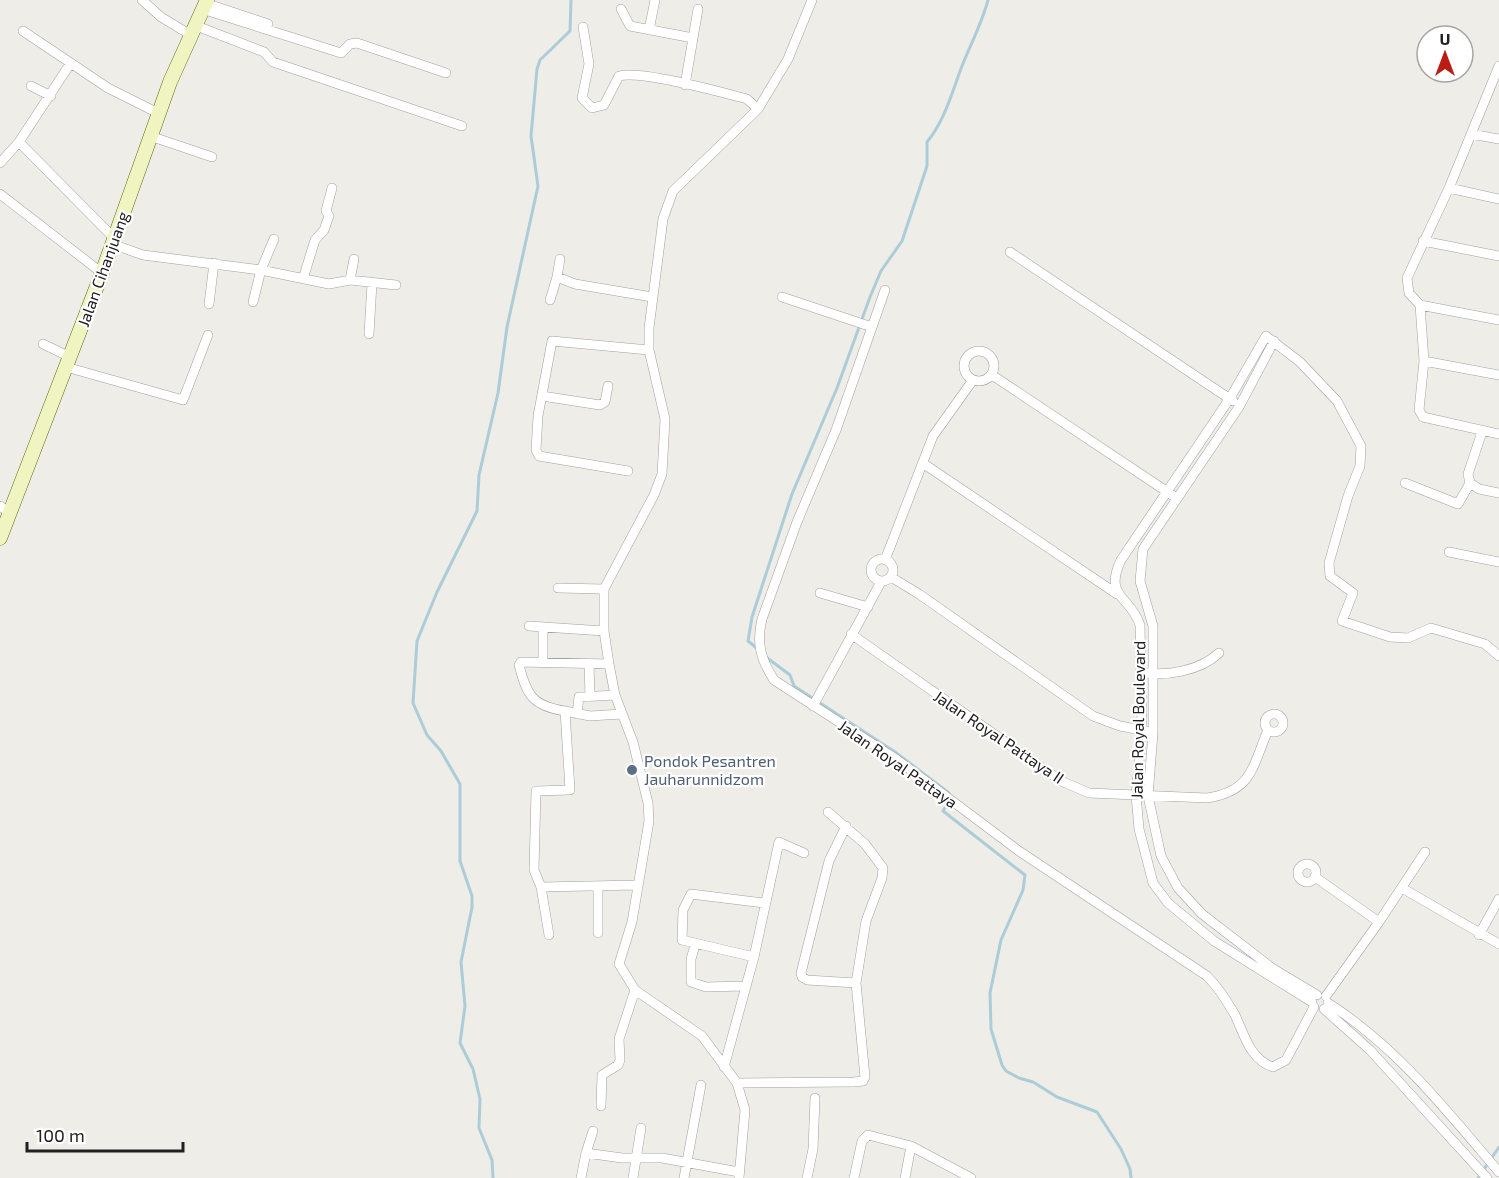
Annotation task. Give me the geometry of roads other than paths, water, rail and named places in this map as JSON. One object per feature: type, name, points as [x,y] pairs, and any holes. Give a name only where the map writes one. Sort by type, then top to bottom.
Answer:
[{"type":"main road","name":"Jalan Cihanjuang","points":[[0,538],[5,510],[68,362],[158,113],[205,4]]},
{"type":"street","points":[[142,0],[160,17],[192,30],[264,52],[273,62],[462,126]]},
{"type":"street","points":[[649,30],[655,0]]},
{"type":"street","points":[[586,1153],[688,1163],[739,1175],[745,1110],[737,1083],[702,1036],[634,990],[619,964],[632,922],[649,832],[648,803],[633,742],[615,695],[604,631],[604,589],[654,495],[662,474],[665,419],[649,350],[652,297],[663,219],[673,191],[759,109],[788,58],[812,0]]},
{"type":"street","points":[[205,4],[268,24]]},
{"type":"street","points":[[205,4],[341,53],[350,44],[357,43],[446,73]]},
{"type":"street","points":[[621,9],[630,26],[693,38]]},
{"type":"street","points":[[685,85],[698,9]]},
{"type":"street","points":[[583,27],[589,64],[582,98],[592,108],[604,105],[620,76],[624,75],[685,85],[747,99],[759,109]]},
{"type":"street","points":[[23,31],[108,88],[158,113]]},
{"type":"street","points":[[0,163],[19,142],[70,64]]},
{"type":"street","points":[[1499,66],[1496,81],[1407,278],[1409,293],[1420,305],[1499,320]]},
{"type":"street","points":[[31,86],[51,96]]},
{"type":"street","points":[[1471,134],[1499,139]]},
{"type":"street","points":[[150,136],[212,157]]},
{"type":"street","points":[[19,142],[113,241],[153,257],[261,270],[329,284],[350,280],[396,285]]},
{"type":"street","points":[[303,279],[315,240],[324,230],[329,216],[326,211],[332,188]]},
{"type":"street","points":[[1449,188],[1499,199]]},
{"type":"street","points":[[0,194],[102,273]]},
{"type":"street","points":[[253,302],[261,270],[274,239]]},
{"type":"street","points":[[1423,241],[1499,256]]},
{"type":"street","points":[[1010,252],[1230,398],[1239,407]]},
{"type":"street","points":[[350,280],[354,259]]},
{"type":"street","points":[[550,300],[560,259]]},
{"type":"street","points":[[209,304],[214,263]]},
{"type":"street","points":[[557,277],[575,284],[652,297]]},
{"type":"street","points":[[369,334],[372,283]]},
{"type":"street","name":"Jalan Royal Pattaya","points":[[885,290],[836,430],[797,522],[759,632],[762,663],[774,680],[896,759],[1019,851],[1207,976],[1219,988],[1248,1044],[1268,1066],[1273,1067],[1286,1060],[1320,1002]]},
{"type":"street","points":[[782,297],[872,327]]},
{"type":"street","points":[[1420,305],[1424,360],[1420,414],[1482,432],[1499,434]]},
{"type":"street","points":[[44,344],[68,362],[183,400],[208,335]]},
{"type":"street","points":[[628,471],[539,456],[536,450],[538,416],[550,345],[556,339],[649,350]]},
{"type":"street","points":[[1117,594],[1115,579],[1118,566],[1270,339],[1300,362],[1336,401],[1361,446],[1360,466],[1348,496],[1329,563],[1330,576],[1353,593],[1342,621],[1390,637],[1408,638],[1431,628],[1485,644],[1499,656]]},
{"type":"street","name":"Jalan Royal Boulevard","points":[[1270,339],[1239,407],[1143,549],[1140,560],[1140,581],[1153,626],[1153,733],[1149,796],[1161,856],[1178,888],[1202,914],[1320,1002]]},
{"type":"street","points":[[982,352],[991,357],[994,366],[992,375],[983,381],[973,380],[964,369],[966,359],[973,353],[982,352]]},
{"type":"street","points":[[1424,360],[1499,375]]},
{"type":"street","points":[[992,375],[1178,499]]},
{"type":"street","points":[[885,560],[933,436],[973,380]]},
{"type":"street","points":[[542,396],[600,405],[605,402],[608,386]]},
{"type":"street","points":[[1405,483],[1458,504],[1470,483],[1468,474],[1482,432]]},
{"type":"street","name":"Jalan Royal Boulevard","points":[[924,464],[1063,560],[1117,594],[1138,620],[1142,730],[1136,795],[1139,829],[1153,883],[1159,893],[1204,933],[1232,953],[1320,1002]]},
{"type":"street","points":[[1470,483],[1479,489],[1499,493]]},
{"type":"street","points":[[1449,552],[1499,562]]},
{"type":"street","points":[[881,582],[872,576],[871,568],[878,560],[885,560],[893,567],[891,577]]},
{"type":"street","points":[[813,706],[881,582],[891,577]]},
{"type":"street","points":[[891,577],[919,594],[1093,716],[1153,733]]},
{"type":"street","points":[[558,588],[604,589]]},
{"type":"street","points":[[820,593],[868,607]]},
{"type":"street","points":[[529,626],[604,631]]},
{"type":"street","points":[[543,627],[543,662]]},
{"type":"street","name":"Jalan Royal Pattaya II","points":[[851,634],[1061,781],[1089,793],[1207,798],[1234,792],[1248,778],[1268,730]]},
{"type":"street","points":[[1140,672],[1153,675],[1189,669],[1212,659],[1219,653]]},
{"type":"street","points":[[609,664],[521,662],[519,665],[528,693],[539,706],[590,716],[622,714]]},
{"type":"street","points":[[589,664],[590,697]]},
{"type":"street","points":[[578,714],[579,697],[615,695]]},
{"type":"street","points":[[549,935],[541,887],[534,870],[536,791],[570,790],[565,711]]},
{"type":"street","points":[[737,1083],[863,1081],[865,1077],[856,983],[866,921],[883,868],[865,844],[828,812]]},
{"type":"street","points":[[846,826],[829,861],[801,973],[802,977],[807,980],[856,983]]},
{"type":"street","points":[[724,1067],[744,986],[754,957],[779,842],[804,853]]},
{"type":"street","points":[[1320,1002],[1379,922],[1425,852]]},
{"type":"street","points":[[1315,877],[1379,922]]},
{"type":"street","points":[[541,887],[638,885]]},
{"type":"street","points":[[598,886],[598,933]]},
{"type":"street","points":[[1402,888],[1479,935],[1499,944]]},
{"type":"street","points":[[754,957],[695,945],[681,938],[688,895],[764,903]]},
{"type":"street","points":[[1479,935],[1499,899]]},
{"type":"street","points":[[695,945],[691,959],[691,982],[706,987],[744,986]]},
{"type":"street","points":[[1232,953],[1242,945]]},
{"type":"street","points":[[601,1106],[602,1074],[618,1065],[620,1060],[619,1039],[634,990]]},
{"type":"street","points":[[1320,1002],[1375,1036],[1415,1075],[1499,1172]]},
{"type":"street","points":[[1320,1002],[1370,1050],[1487,1178]]},
{"type":"street","points":[[684,1178],[701,1085]]},
{"type":"street","points":[[807,1178],[813,1149],[815,1098]]},
{"type":"street","points":[[633,1178],[641,1128]]},
{"type":"street","points":[[581,1178],[593,1131]]},
{"type":"street","points":[[854,1178],[862,1141],[868,1135],[911,1146],[970,1178]]},
{"type":"street","points":[[905,1178],[911,1146]]},
{"type":"waterway","points":[[493,1178],[492,1160],[479,1128],[480,1099],[473,1069],[460,1043],[465,1006],[461,962],[472,907],[472,896],[460,861],[460,784],[441,751],[427,735],[413,703],[417,641],[437,592],[477,511],[479,475],[498,393],[507,327],[538,186],[531,136],[537,69],[540,60],[570,31],[571,0]]},
{"type":"waterway","points":[[759,650],[748,641],[752,617],[792,494],[837,388],[881,271],[902,241],[927,166],[927,142],[948,106],[988,0]]},
{"type":"waterway","points":[[766,657],[790,675],[794,686],[895,752],[949,793]]},
{"type":"waterway","points":[[949,801],[943,811],[1025,875],[1023,890],[1001,940],[990,993],[991,1029],[1002,1065],[1006,1071],[1033,1082],[1057,1097],[1097,1112],[1121,1149],[1130,1169],[1131,1178]]},
{"type":"waterway","points":[[1478,1178],[1499,1147]]},
{"type":"place","name":"Pondok Pesantren Jauharunnidzom","points":[[632,770]]}]
